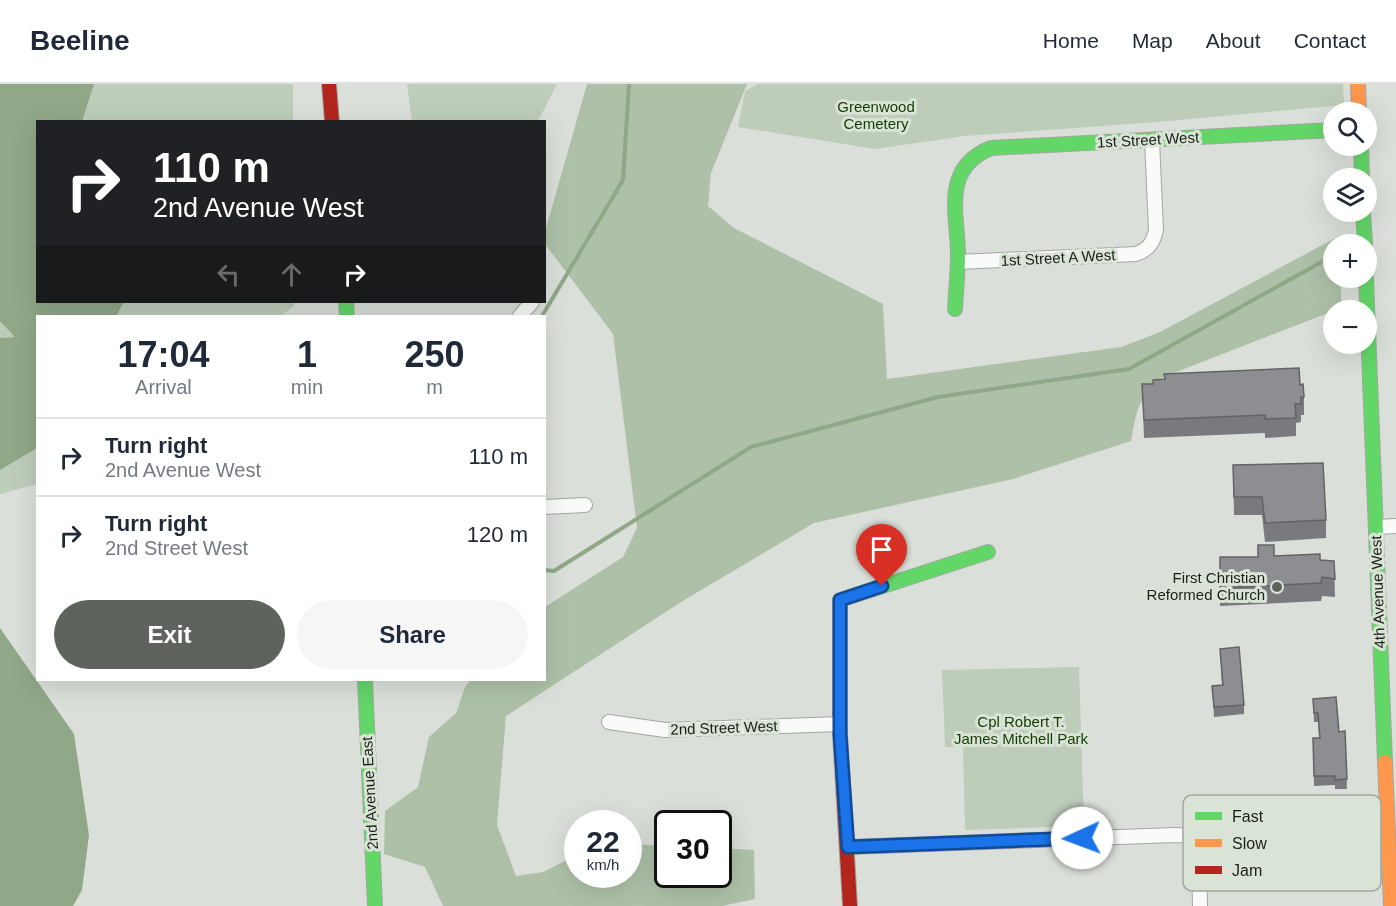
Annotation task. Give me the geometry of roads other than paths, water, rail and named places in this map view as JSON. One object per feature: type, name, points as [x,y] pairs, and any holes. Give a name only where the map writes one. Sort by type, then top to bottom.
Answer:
[{"type":"street","points":[[329,84],[332,120]]},
{"type":"street","points":[[1358,84],[1359,102]]},
{"type":"street","name":"1st Street West","points":[[958,262],[956,197],[960,173],[976,153],[991,148],[1323,131]]},
{"type":"street","name":"1st Street A West","points":[[958,262],[1136,254],[1147,249],[1153,241],[1156,230],[1152,140]]},
{"type":"street","points":[[955,309],[958,262]]},
{"type":"street","name":"4th Avenue West","points":[[1366,288],[1391,906]]},
{"type":"street","points":[[521,315],[531,303]]},
{"type":"street","points":[[546,507],[585,505]]},
{"type":"street","points":[[1376,527],[1396,526]]},
{"type":"street","points":[[850,906],[840,724],[840,600],[988,552]]},
{"type":"street","name":"2nd Avenue East","points":[[365,681],[375,906]]},
{"type":"street","name":"2nd Street West","points":[[609,722],[665,730],[840,724]]},
{"type":"street","points":[[848,847],[1183,835]]},
{"type":"street","points":[[1200,891],[1200,906]]},
{"type":"waterway","points":[[543,315],[623,180],[629,84]]},
{"type":"waterway","points":[[546,570],[554,571],[751,447],[938,397],[1129,369],[1323,261]]},
{"type":"place","name":"First Christian Reformed Church","points":[[1277,587]]},
{"type":"park label","name":"Greenwood Cemetery","points":[[876,116]]},
{"type":"park label","name":"Cpl Robert T. James Mitchell Park","points":[[1021,730]]}]
